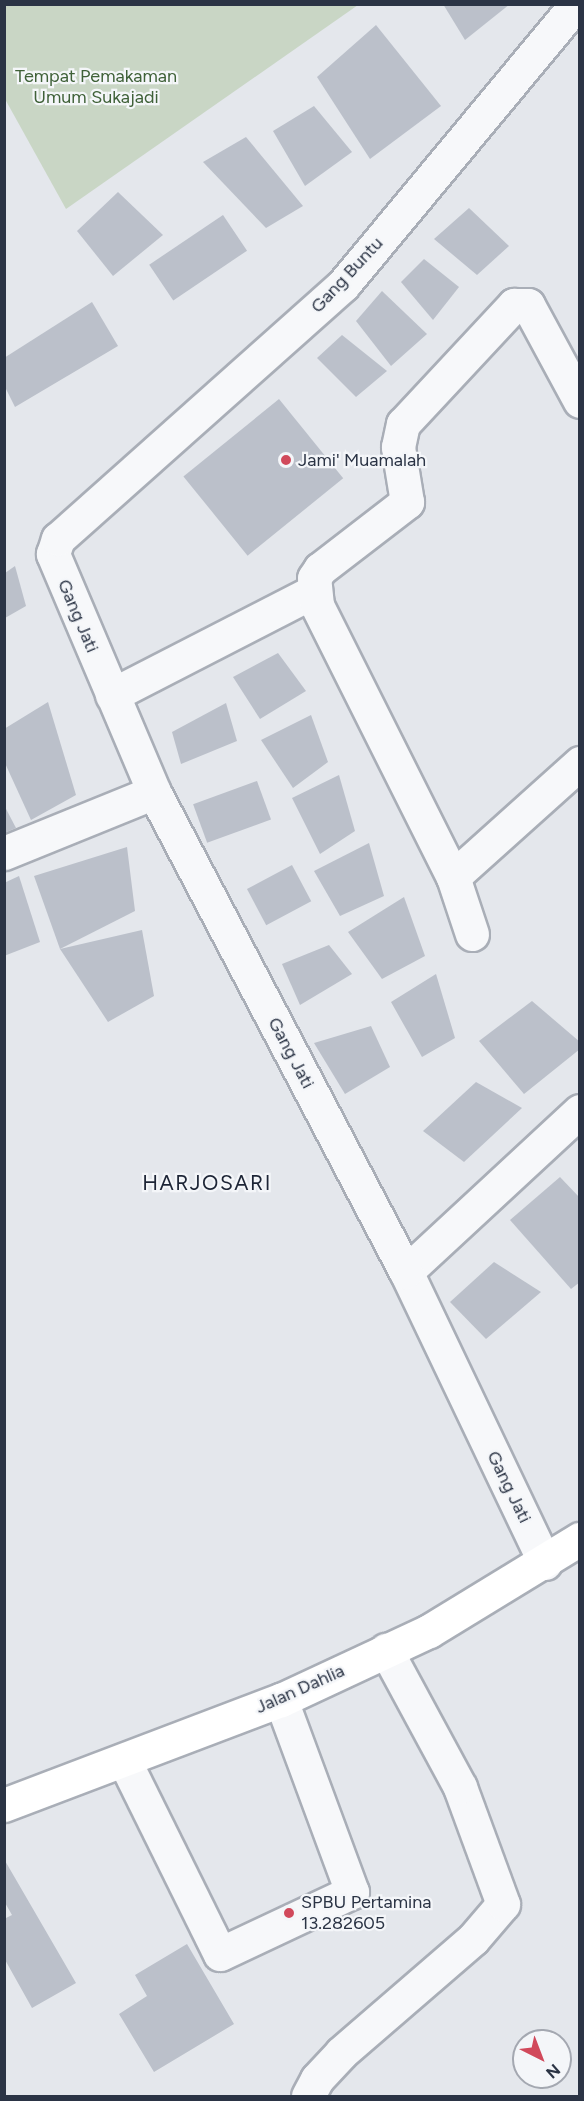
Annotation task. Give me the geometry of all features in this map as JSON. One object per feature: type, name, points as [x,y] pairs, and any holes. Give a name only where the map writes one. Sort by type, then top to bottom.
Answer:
[{"type":"main road","name":"Jalan Dahlia","points":[[4,1804],[125,1762],[281,1700],[448,1620],[545,1563],[579,1539]]},
{"type":"street","name":"Gang Buntu","points":[[58,538],[343,285],[576,4]]},
{"type":"street","points":[[472,934],[453,877],[317,605],[314,578],[320,569],[407,502],[398,447],[403,424],[514,305],[528,305],[579,401]]},
{"type":"street","name":"Gang Jati","points":[[58,538],[54,560],[154,792],[405,1272],[545,1563]]},
{"type":"street","points":[[112,695],[314,591]]},
{"type":"street","points":[[453,877],[579,763]]},
{"type":"street","points":[[4,853],[154,792]]},
{"type":"street","points":[[405,1272],[579,1111]]},
{"type":"street","points":[[308,2097],[317,2079],[341,2053],[473,1939],[502,1904],[460,1787],[386,1650]]},
{"type":"street","points":[[125,1762],[220,1954],[352,1892],[281,1700]]},
{"type":"green space","name":"Tempat Pemakaman Umum Sukajadi","points":[[4,5],[358,5],[66,209],[5,99]]},
{"type":"building","points":[[443,4],[510,4],[465,40]]},
{"type":"building","points":[[376,25],[441,106],[370,159],[317,77]]},
{"type":"building","points":[[314,106],[352,152],[305,186],[273,131]]},
{"type":"building","points":[[246,137],[303,206],[266,228],[203,162]]},
{"type":"building","points":[[118,192],[163,235],[113,276],[77,231]]},
{"type":"building","points":[[469,208],[509,246],[477,275],[434,239]]},
{"type":"building","points":[[223,215],[247,251],[173,300],[149,265]]},
{"type":"building","points":[[424,259],[459,287],[433,320],[401,282]]},
{"type":"building","points":[[382,291],[427,334],[391,366],[356,321]]},
{"type":"building","points":[[92,302],[118,346],[15,407],[4,385],[4,358]]},
{"type":"building","points":[[342,335],[387,371],[356,397],[317,358]]},
{"type":"building","points":[[279,399],[343,478],[248,556],[183,476]]},
{"type":"building","points":[[15,566],[26,606],[5,618],[5,573]]},
{"type":"building","points":[[278,653],[306,691],[260,719],[233,677]]},
{"type":"building","points":[[48,702],[76,795],[31,820],[4,761],[4,729]]},
{"type":"building","points":[[226,703],[237,741],[181,764],[172,732]]},
{"type":"building","points":[[311,715],[328,762],[293,788],[261,740]]},
{"type":"building","points":[[339,775],[355,831],[320,854],[292,798]]},
{"type":"building","points":[[257,781],[271,820],[207,843],[193,804]]},
{"type":"building","points":[[4,805],[16,828],[4,833]]},
{"type":"building","points":[[369,843],[384,896],[340,916],[314,871]]},
{"type":"building","points":[[127,847],[135,911],[60,949],[34,876]]},
{"type":"building","points":[[292,865],[311,901],[266,925],[247,889]]},
{"type":"building","points":[[19,876],[40,942],[4,956],[4,883]]},
{"type":"building","points":[[404,897],[425,956],[382,979],[348,932]]},
{"type":"building","points":[[142,930],[154,996],[108,1022],[60,949]]},
{"type":"building","points":[[329,945],[352,974],[300,1005],[282,964]]},
{"type":"building","points":[[436,974],[455,1038],[422,1057],[391,1002]]},
{"type":"building","points":[[532,1001],[580,1042],[580,1049],[524,1094],[479,1041]]},
{"type":"building","points":[[371,1026],[390,1067],[345,1094],[314,1043]]},
{"type":"building","points":[[476,1082],[522,1108],[464,1162],[423,1131]]},
{"type":"building","points":[[560,1177],[580,1198],[580,1282],[571,1289],[510,1220]]},
{"type":"building","points":[[494,1262],[541,1292],[486,1339],[450,1302]]},
{"type":"building","points":[[4,1859],[76,1983],[32,2008],[4,1958],[4,1919],[12,1915],[4,1901]]},
{"type":"building","points":[[187,1944],[234,2024],[154,2072],[119,2014],[147,1996],[135,1975]]},
{"type":"place","name":"Jami' Muamalah","points":[[286,460]]},
{"type":"place","name":"SPBU Pertamina 13.282605","points":[[289,1913]]},
{"type":"district","name":"HARJOSARI","points":[[207,1183]]}]
